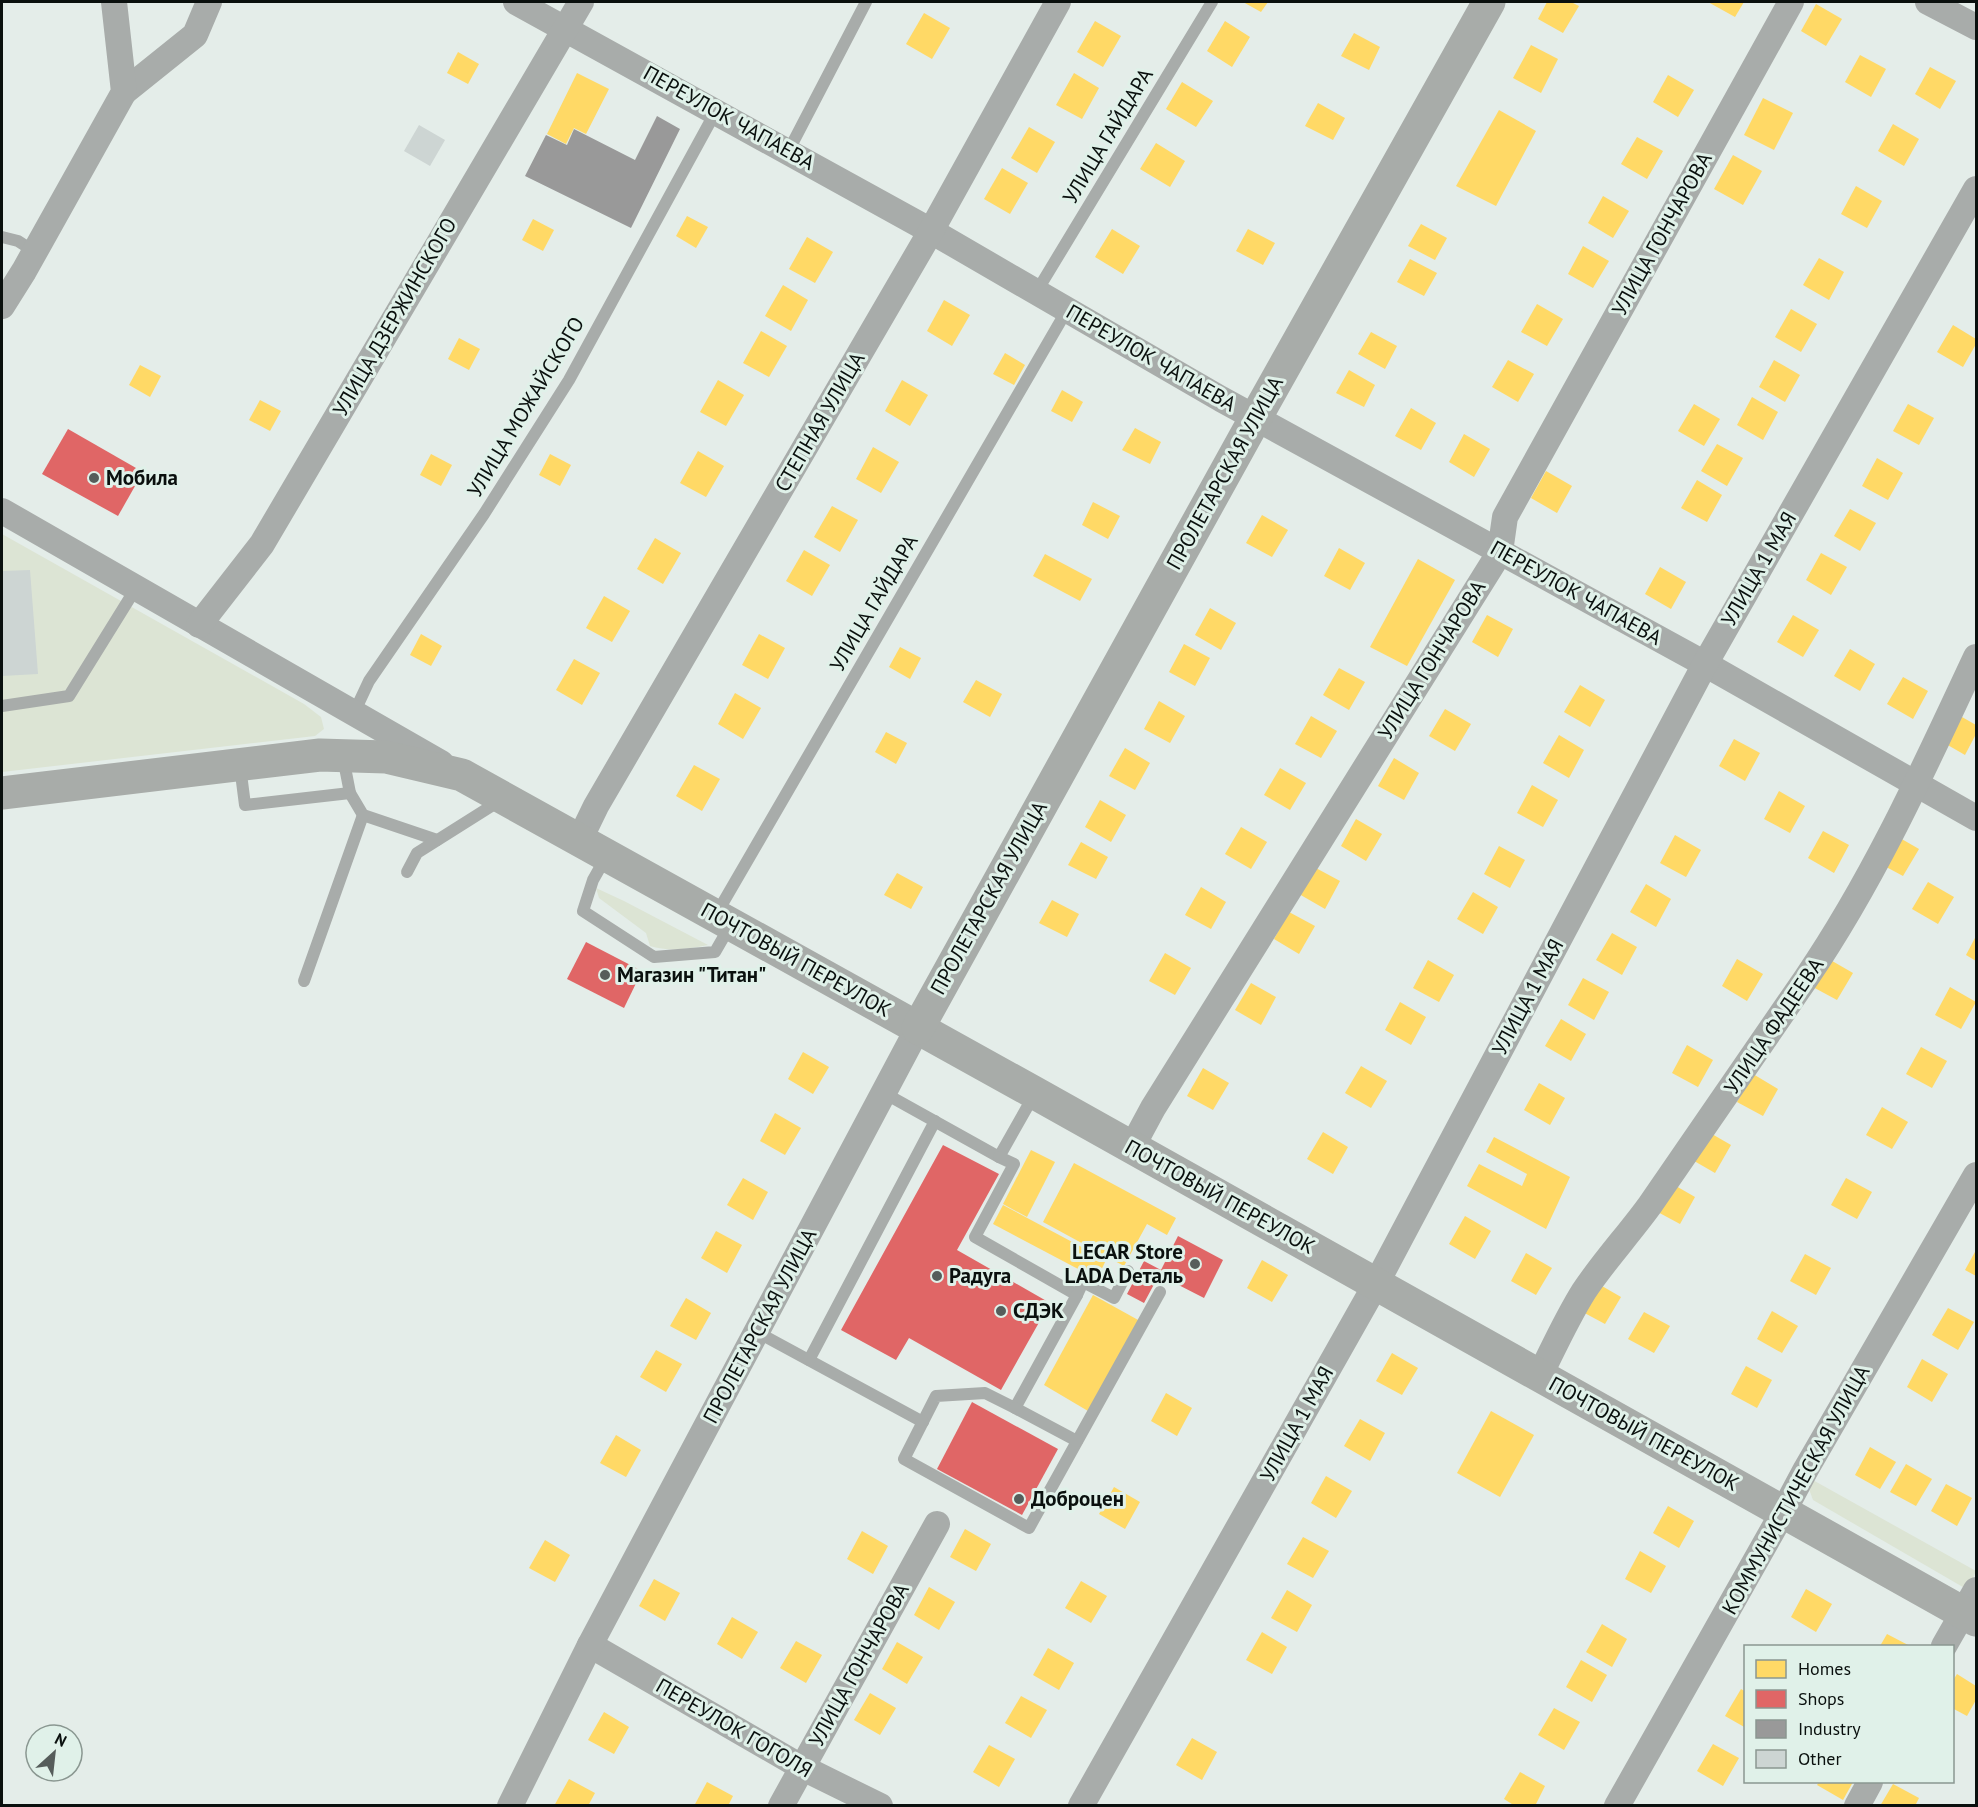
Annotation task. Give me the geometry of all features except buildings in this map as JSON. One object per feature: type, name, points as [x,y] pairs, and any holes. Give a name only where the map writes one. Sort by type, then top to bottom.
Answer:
[{"type":"main road","name":"ПРОЛЕТАРСКАЯ УЛИЦА","points":[[918,1028],[1489,2]]},
{"type":"main road","name":"ПОЧТОВЫЙ ПЕРЕУЛОК","points":[[2,793],[320,754],[386,757],[462,775],[1783,1512],[1972,1607]]},
{"type":"street","points":[[114,2],[124,92]]},
{"type":"street","points":[[2,306],[35,252],[124,92],[195,35],[209,2]]},
{"type":"street","name":"ПЕРЕУЛОК ЧАПАЕВА","points":[[516,2],[789,150],[1211,393],[1705,664],[1977,818]]},
{"type":"street","name":"УЛИЦА ДЗЕРЖИНСКОГО","points":[[199,625],[262,544],[581,2]]},
{"type":"street","name":"СТЕПНАЯ УЛИЦА","points":[[593,848],[596,806],[931,231],[1058,2]]},
{"type":"street","name":"УЛИЦА ГОНЧАРОВА","points":[[1132,1147],[1166,1088],[1500,552],[1505,517],[1791,2]]},
{"type":"street","points":[[1928,2],[1977,27]]},
{"type":"street","name":"УЛИЦА 1 МАЯ","points":[[1082,1806],[1376,1284],[1705,664],[1977,189]]},
{"type":"street","points":[[2,511],[462,775]]},
{"type":"street","name":"УЛИЦА ФАДЕЕВА","points":[[1540,1376],[1584,1291],[1643,1215],[1707,1124],[1847,916],[1917,784],[1977,657]]},
{"type":"street","name":"ПРОЛЕТАРСКАЯ УЛИЦА","points":[[510,1806],[590,1645],[918,1028]]},
{"type":"street","name":"КОММУНИСТИЧЕСКАЯ УЛИЦА","points":[[1617,1806],[1811,1459],[1977,1175]]},
{"type":"street","name":"УЛИЦА ГОНЧАРОВА","points":[[781,1806],[937,1524]]},
{"type":"street","points":[[1945,1645],[1972,1607]]},
{"type":"street","name":"ПЕРЕУЛОК ГОГОЛЯ","points":[[590,1645],[802,1768],[880,1806]]},
{"type":"street","points":[[1857,1806],[1869,1783]]},
{"type":"lane","points":[[789,150],[866,2]]},
{"type":"lane","name":"УЛИЦА ГАЙДАРА","points":[[1037,291],[1212,2]]},
{"type":"lane","name":"УЛИЦА МОЖАЙСКОГО","points":[[354,713],[369,681],[484,514],[569,380],[716,111]]},
{"type":"lane","points":[[2,237],[18,241],[35,252]]},
{"type":"lane","name":"УЛИЦА ГАЙДАРА","points":[[593,848],[593,880],[583,911],[654,957],[715,952],[723,920],[1067,310]]},
{"type":"lane","points":[[2,706],[69,696],[136,588]]},
{"type":"lane","points":[[343,755],[350,793],[363,815],[437,840]]},
{"type":"lane","points":[[239,765],[245,805],[350,793]]},
{"type":"lane","points":[[407,872],[417,853],[504,798]]},
{"type":"lane","points":[[304,981],[363,815]]},
{"type":"lane","points":[[884,1093],[1014,1164],[975,1237],[1077,1294]]},
{"type":"lane","points":[[999,1156],[1035,1093]]},
{"type":"lane","points":[[809,1360],[935,1121]]},
{"type":"lane","points":[[1015,1408],[1083,1282],[1114,1298],[1128,1271]]},
{"type":"lane","points":[[1077,1441],[985,1393],[936,1396],[904,1459],[1029,1528],[1160,1292]]},
{"type":"lane","points":[[757,1332],[923,1422]]},
{"type":"green space","points":[[2,534],[304,704],[321,717],[324,729],[315,736],[2,772]]},
{"type":"green space","points":[[596,888],[708,945],[686,949],[650,946],[646,933],[599,898]]},
{"type":"green space","points":[[1811,1479],[1976,1571],[1968,1590],[1813,1500],[1809,1489]]},
{"type":"place","name":"Мобила","points":[[94,478]]},
{"type":"place","name":"Магазин \"Титан\"","points":[[605,975]]},
{"type":"place","name":"LECAR Store LADA Dеталь","points":[[1195,1264]]},
{"type":"place","name":"Радуга","points":[[937,1276]]},
{"type":"place","name":"СДЭК","points":[[1001,1311]]},
{"type":"place","name":"Доброцен","points":[[1019,1499]]}]
